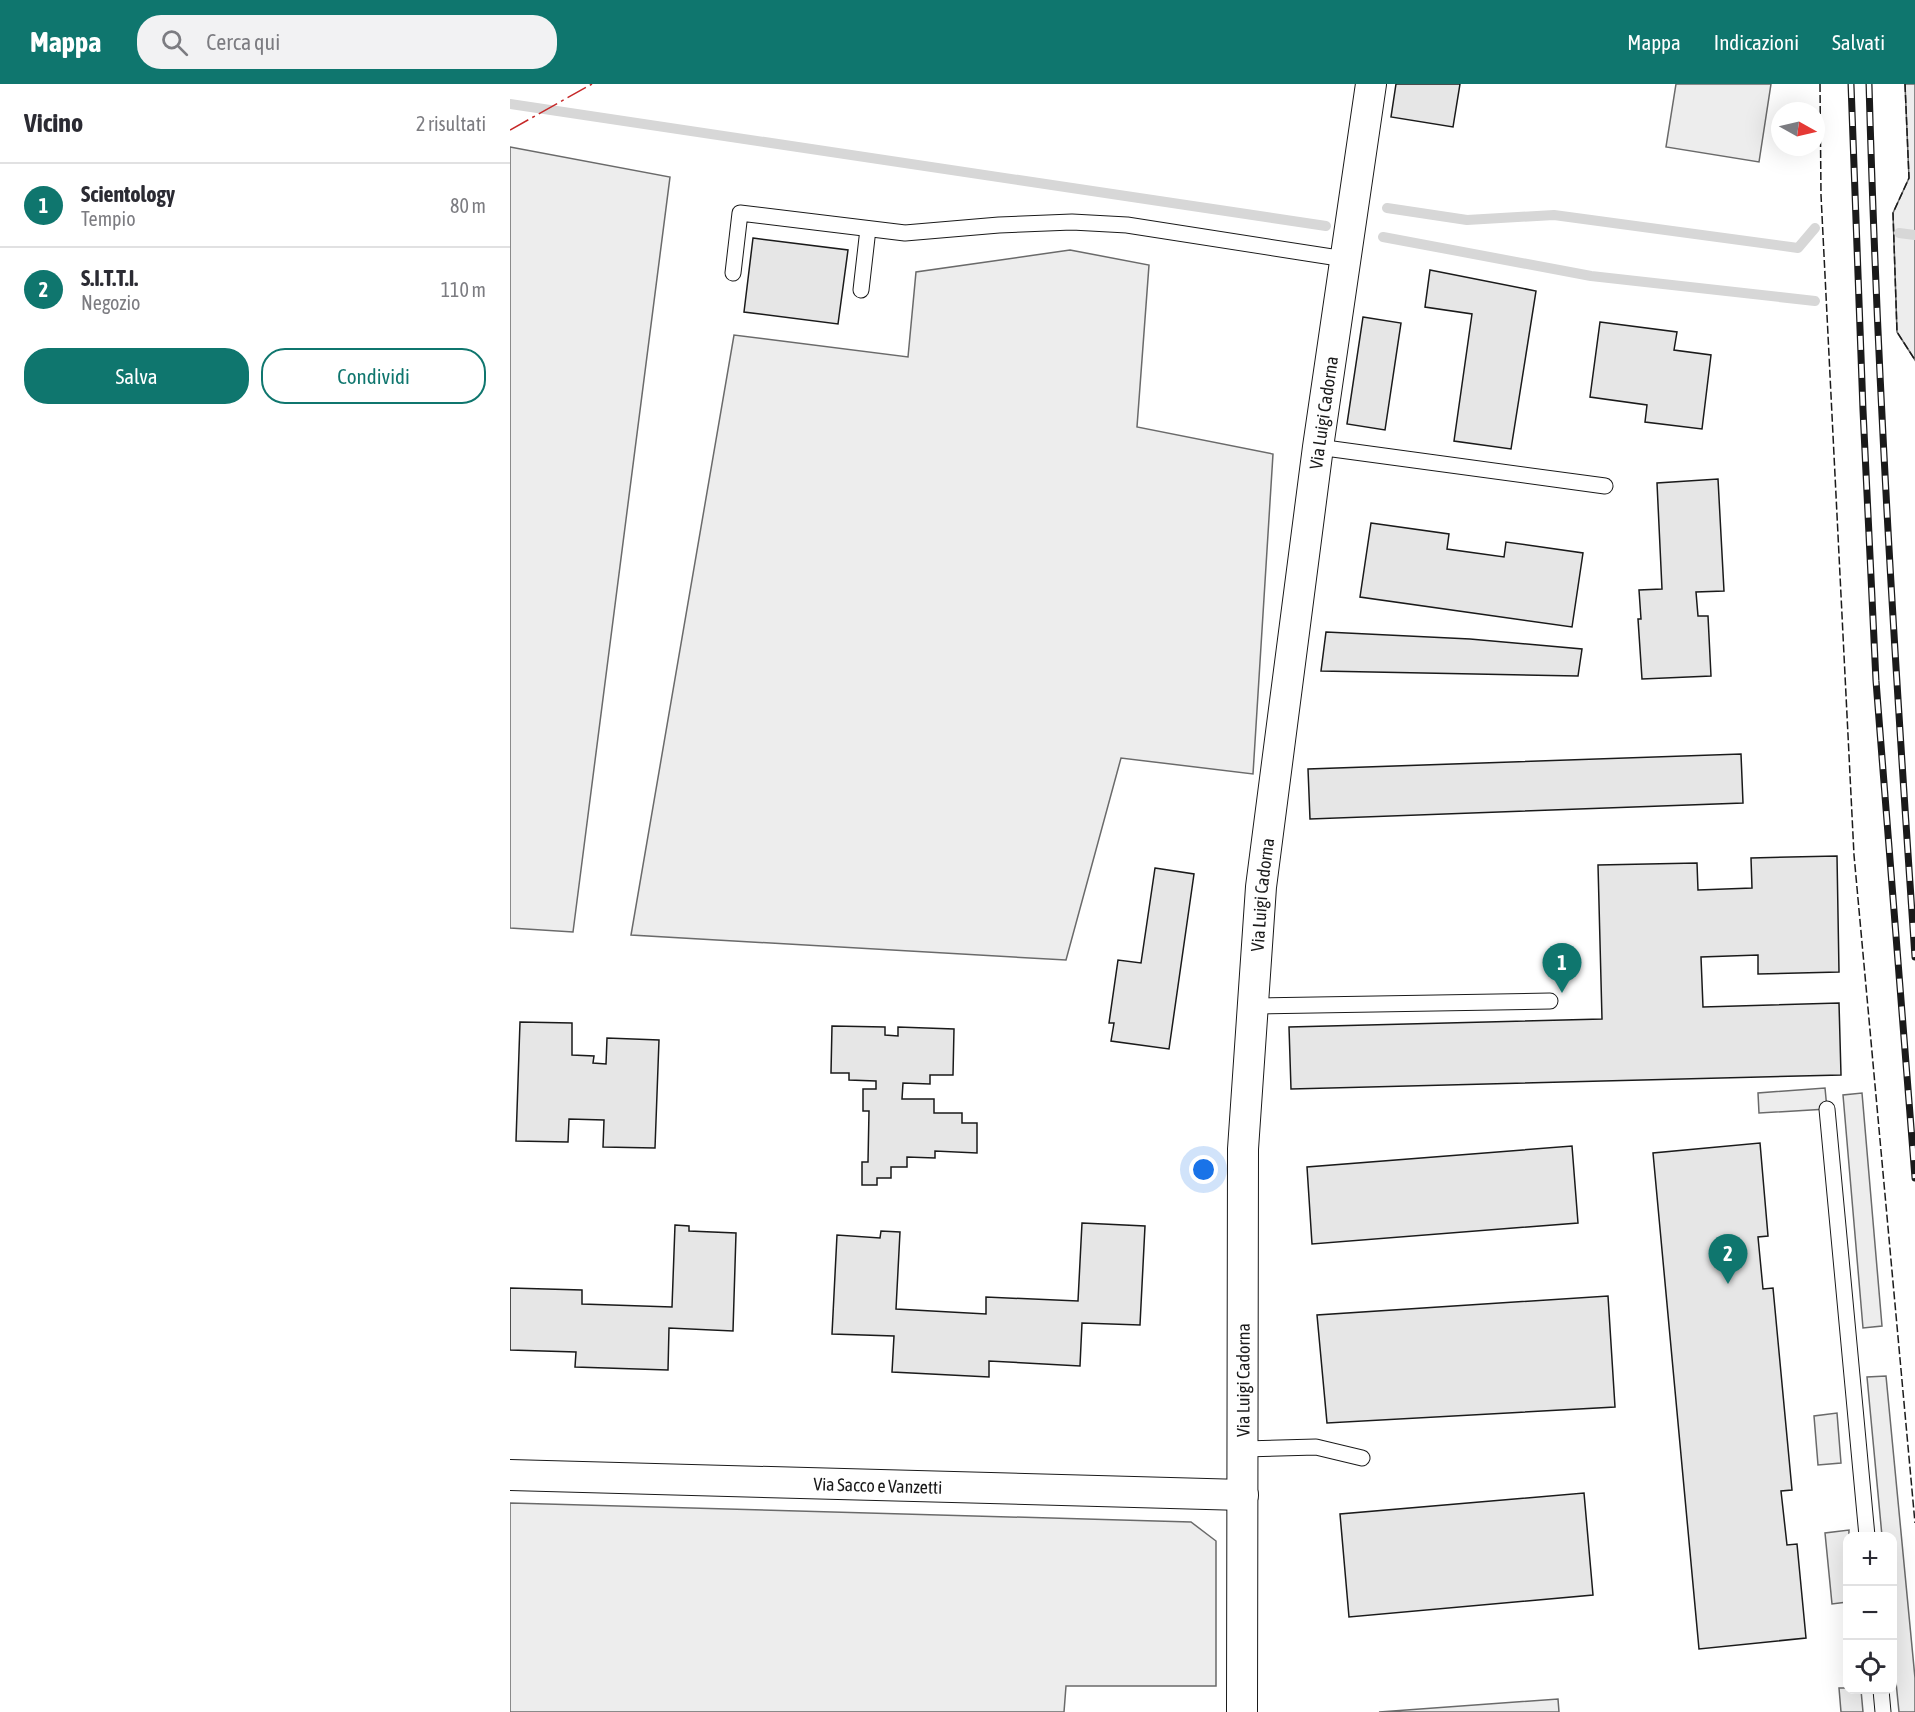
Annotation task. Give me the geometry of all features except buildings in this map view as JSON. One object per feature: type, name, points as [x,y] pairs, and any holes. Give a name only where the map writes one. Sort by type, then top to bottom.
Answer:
[{"type":"street","name":"Via Luigi Cadorna","points":[[1242,1712],[1244,1139],[1252,1006],[1267,828],[1318,447],[1371,84]]},
{"type":"street","name":"Via Sacco e Vanzetti","points":[[510,1475],[1243,1495]]},
{"type":"lane","points":[[733,273],[740,213],[905,233],[1009,224],[1072,222],[1127,225],[1345,259]]},
{"type":"lane","points":[[861,290],[867,229]]},
{"type":"lane","points":[[1318,447],[1605,486]]},
{"type":"lane","points":[[1252,1006],[1550,1001]]},
{"type":"lane","points":[[1827,1109],[1867,1532]]},
{"type":"lane","points":[[1244,1449],[1316,1447],[1362,1458]]},
{"type":"lane","points":[[1881,1694],[1883,1712]]},
{"type":"shaded area","points":[[1676,84],[1771,84],[1759,162],[1666,147]]},
{"type":"shaded area","points":[[1905,84],[1915,84],[1915,360],[1897,332],[1893,213],[1909,178]]},
{"type":"shaded area","points":[[510,147],[670,177],[573,932],[510,928]]},
{"type":"shaded area","points":[[1070,250],[1149,265],[1137,427],[1273,454],[1253,774],[1121,758],[1066,960],[631,935],[734,335],[908,357],[916,272]]},
{"type":"shaded area","points":[[1825,1088],[1827,1109],[1759,1113],[1758,1093]]},
{"type":"shaded area","points":[[1862,1093],[1882,1326],[1863,1328],[1843,1095]]},
{"type":"shaded area","points":[[1886,1376],[1915,1678],[1915,1712],[1899,1712],[1897,1532],[1882,1532],[1867,1377]]},
{"type":"shaded area","points":[[1837,1413],[1841,1463],[1818,1465],[1814,1416]]},
{"type":"shaded area","points":[[510,1503],[1191,1522],[1216,1541],[1216,1686],[1066,1686],[1064,1712],[510,1712]]},
{"type":"shaded area","points":[[1849,1530],[1849,1532],[1843,1532],[1843,1603],[1832,1604],[1825,1533]]},
{"type":"shaded area","points":[[1839,1688],[1843,1688],[1843,1694],[1861,1694],[1863,1712],[1841,1712]]},
{"type":"shaded area","points":[[1558,1699],[1559,1712],[1379,1712]]},
{"type":"waterway","points":[[510,104],[1326,226]]},
{"type":"waterway","points":[[1387,208],[1467,220],[1554,215],[1798,248],[1815,228]]},
{"type":"waterway","points":[[1899,233],[1915,235]]},
{"type":"waterway","points":[[1383,237],[1591,276],[1815,301]]},
{"type":"railway","points":[[1851,84],[1876,681],[1915,1178]]},
{"type":"railway","points":[[1869,84],[1888,521],[1915,957]]},
{"type":"fence","points":[[1820,84],[1821,195],[1854,855],[1915,1523]]},
{"type":"fence","points":[[1905,84],[1909,178],[1893,213],[1897,332],[1915,360]]},
{"type":"power","points":[[510,130],[592,84]]},
{"type":"place","name":"Scientology","points":[[1562,993]]},
{"type":"place","name":"S.I.T.T.I.","points":[[1728,1284]]}]
